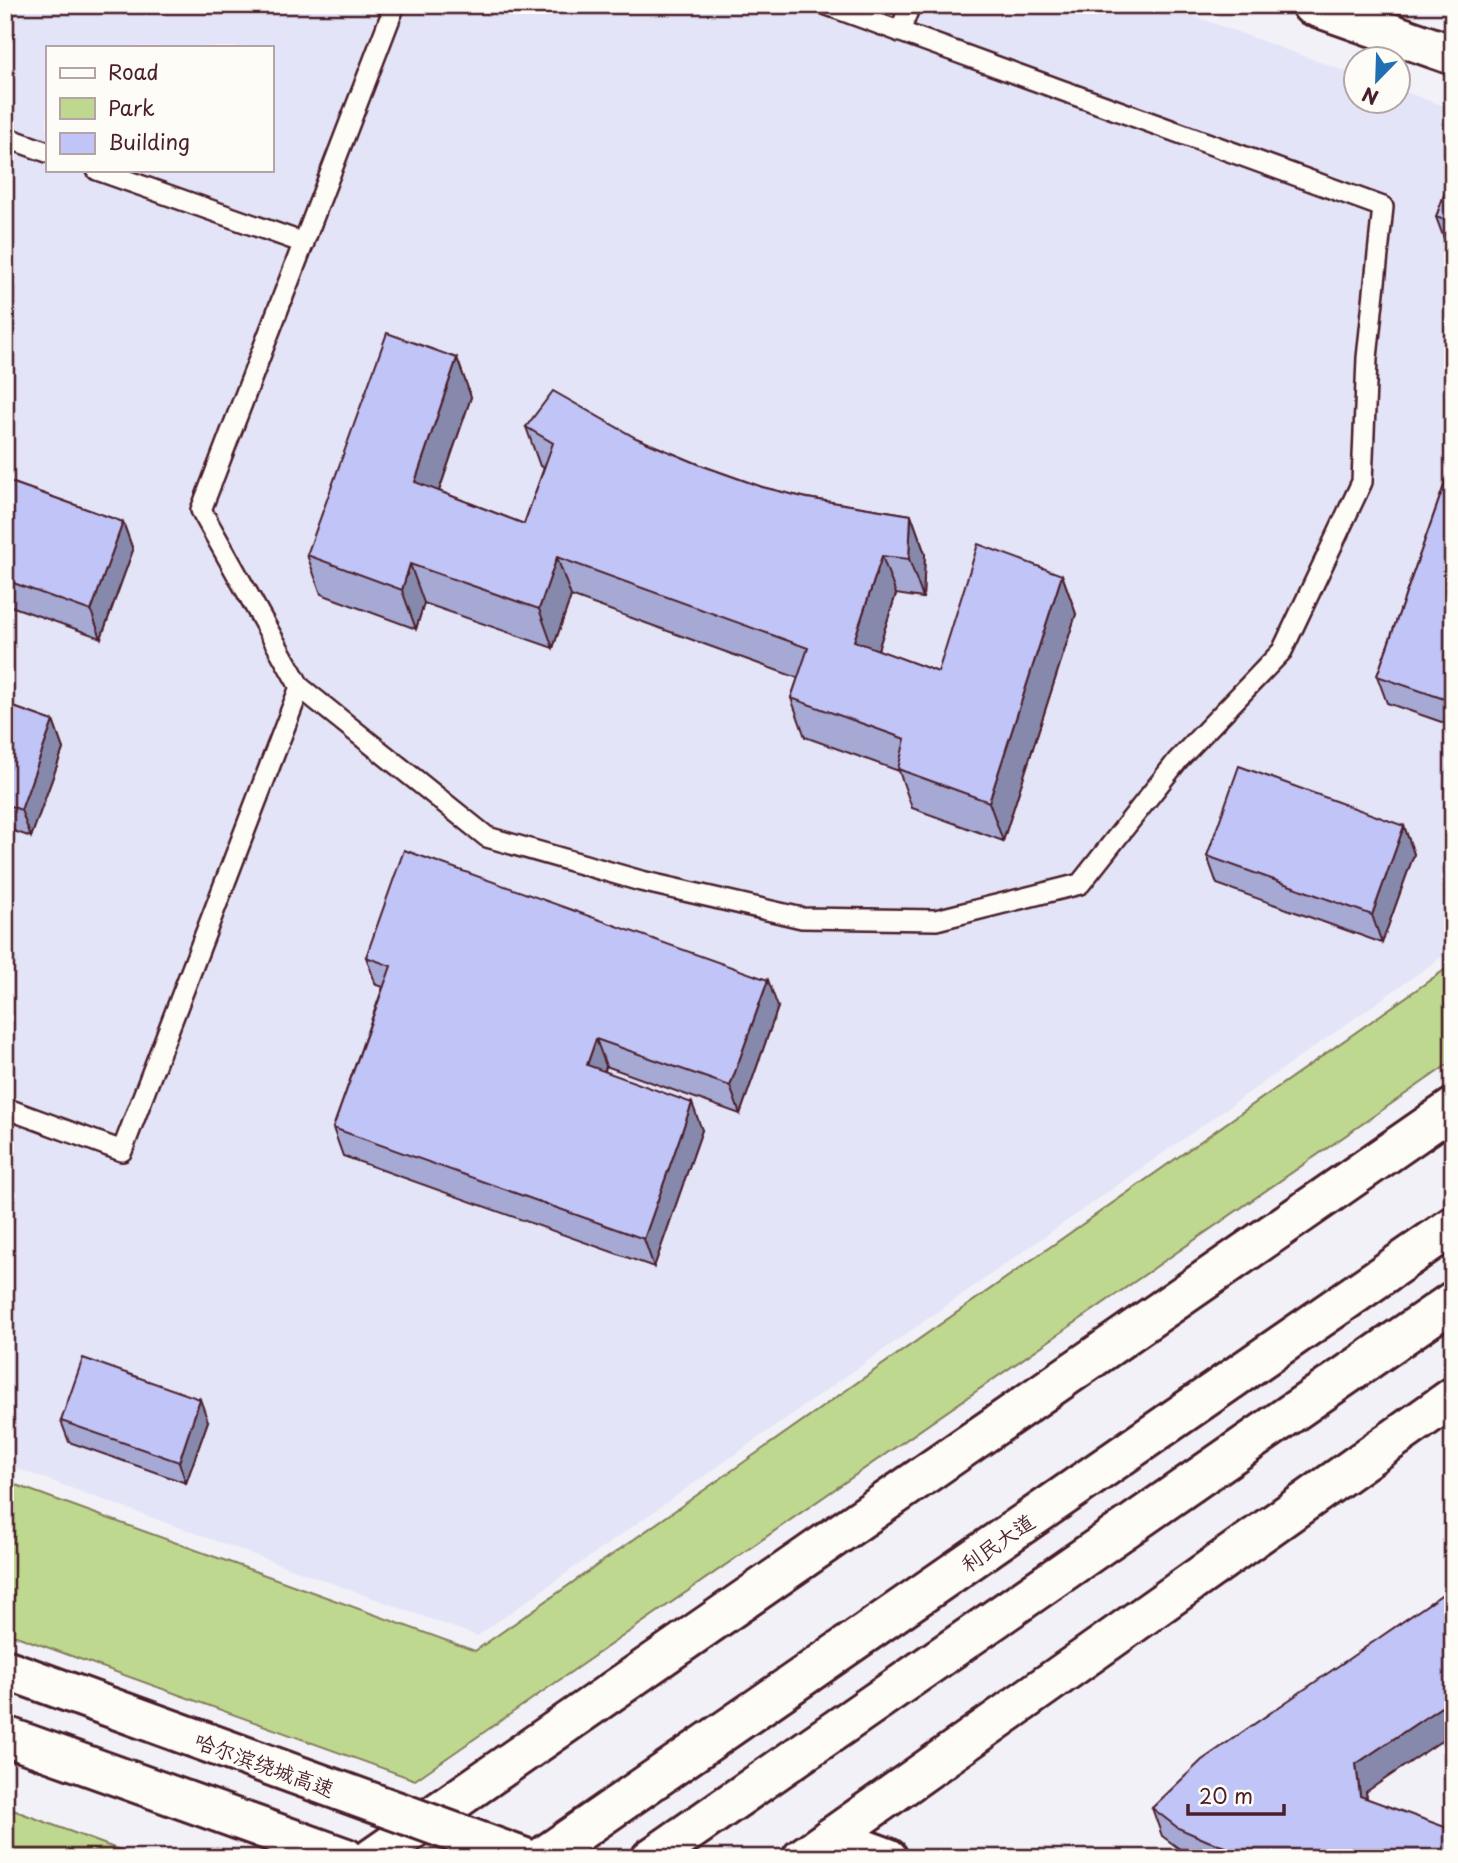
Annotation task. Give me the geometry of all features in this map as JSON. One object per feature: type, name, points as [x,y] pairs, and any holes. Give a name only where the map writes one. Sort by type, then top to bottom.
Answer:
[{"type":"main road","points":[[1311,5],[1453,55]]},
{"type":"main road","points":[[372,1858],[1453,1108]]},
{"type":"main road","name":"利民大道","points":[[541,1858],[1453,1226]]},
{"type":"main road","points":[[651,1858],[1453,1301]]},
{"type":"main road","points":[[816,1847],[1453,1397]]},
{"type":"main road","name":"哈尔滨绕城高速","points":[[5,1669],[524,1858]]},
{"type":"main road","points":[[5,1735],[346,1858]]},
{"type":"main road","points":[[816,1847],[888,1858]]},
{"type":"lane","points":[[395,5],[201,510],[300,687],[487,837],[640,881],[802,918],[936,920],[1080,884],[1178,760],[1282,651],[1362,482],[1367,358],[1383,207],[827,5]]},
{"type":"lane","points":[[900,32],[910,5]]},
{"type":"lane","points":[[5,137],[46,152]]},
{"type":"lane","points":[[103,172],[304,243]]},
{"type":"lane","points":[[5,1108],[122,1151],[300,687]]},
{"type":"shaded area","points":[[5,5],[1163,5],[1342,70],[1342,116],[1412,116],[1412,95],[1453,109],[1453,949],[477,1636],[5,1464]]},
{"type":"green space","points":[[1453,964],[1453,1061],[415,1780],[5,1632],[5,1481],[475,1651]]},
{"type":"green space","points":[[5,1807],[141,1858],[5,1858]]},
{"type":"building","points":[[1453,171],[1453,223],[1436,217]]},
{"type":"building","points":[[387,333],[457,358],[415,482],[524,524],[553,443],[526,427],[553,391],[636,438],[762,487],[807,498],[911,515],[909,559],[882,556],[854,641],[938,672],[978,544],[1062,575],[989,802],[898,769],[905,739],[791,698],[808,648],[557,557],[539,609],[410,564],[402,590],[307,555]]},
{"type":"building","points":[[1453,460],[1453,702],[1377,676]]},
{"type":"building","points":[[5,480],[123,522],[91,611],[5,580]]},
{"type":"building","points":[[5,704],[53,721],[21,810],[5,804]]},
{"type":"building","points":[[1239,766],[1404,826],[1372,915],[1207,856]]},
{"type":"building","points":[[404,850],[768,980],[730,1086],[596,1039],[587,1065],[692,1103],[644,1239],[333,1128],[391,966],[366,957]]},
{"type":"building","points":[[83,1358],[200,1399],[179,1462],[61,1421]]},
{"type":"building","points":[[1453,1587],[1453,1699],[1356,1764],[1360,1796],[1453,1830],[1453,1858],[1256,1858],[1178,1828],[1152,1808],[1202,1760]]}]
